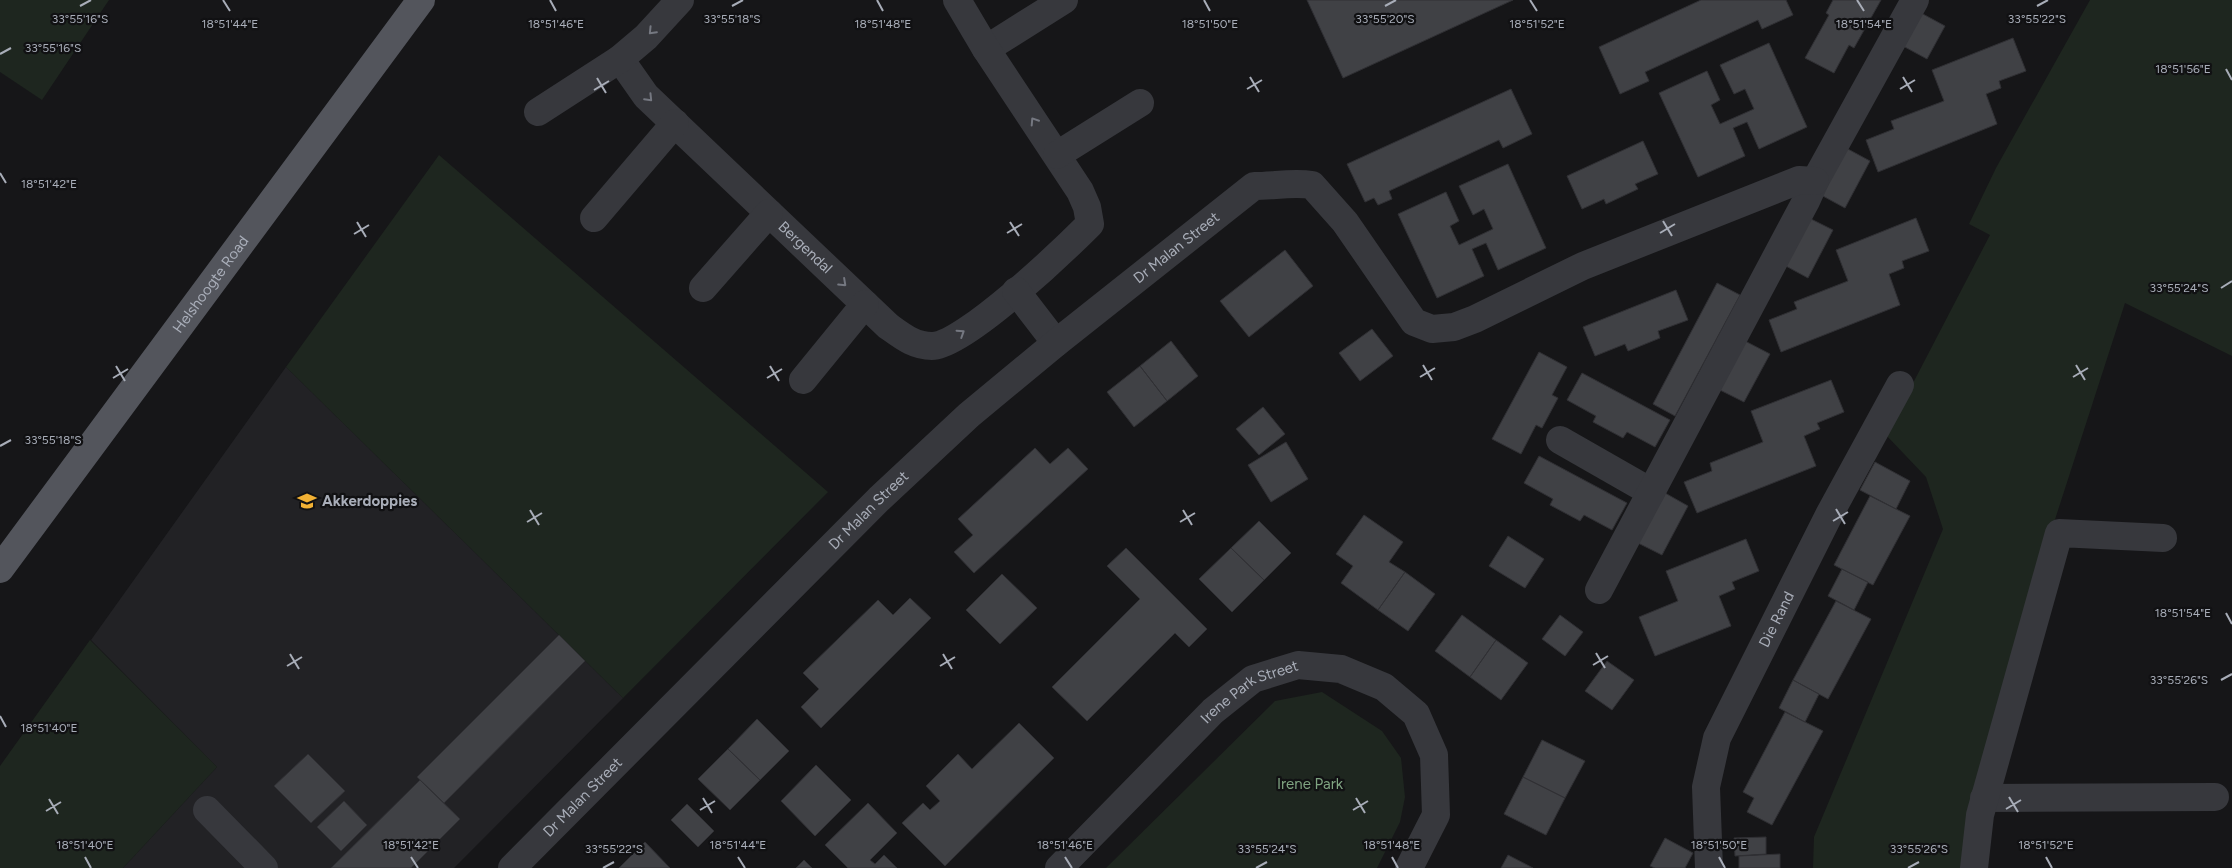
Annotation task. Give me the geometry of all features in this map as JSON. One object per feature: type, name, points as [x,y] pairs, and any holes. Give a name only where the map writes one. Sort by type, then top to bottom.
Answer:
[{"type":"main road","name":"Helshoogte Road","points":[[0,568],[421,0]]},
{"type":"street","points":[[538,112],[620,59],[646,37],[680,0]]},
{"type":"street","name":"Bergendal","points":[[620,59],[646,96],[865,304],[902,336],[916,344],[934,346],[960,335],[1016,291],[1090,224],[1087,207],[1080,191],[986,49],[957,0]]},
{"type":"street","points":[[986,49],[1064,0]]},
{"type":"street","points":[[1599,590],[1806,201],[1814,181],[1915,0]]},
{"type":"street","points":[[1057,155],[1140,102]]},
{"type":"street","points":[[594,218],[675,123]]},
{"type":"street","name":"Dr Malan Street","points":[[517,866],[879,499],[969,416],[1056,343],[1254,186],[1280,186],[1295,183],[1312,185],[1345,222],[1414,322],[1432,329],[1454,327],[1475,319],[1583,266],[1790,183],[1800,180],[1814,181]]},
{"type":"street","points":[[703,288],[769,213]]},
{"type":"street","points":[[1016,291],[1056,343]]},
{"type":"street","points":[[803,380],[865,304]]},
{"type":"street","name":"Die Rand","points":[[1709,868],[1706,787],[1717,738],[1745,678],[1829,515],[1900,386]]},
{"type":"street","points":[[1560,440],[1651,492]]},
{"type":"street","points":[[1974,868],[1980,815],[1984,798],[2059,533],[2163,538]]},
{"type":"street","name":"Irene Park Street","points":[[1059,868],[1213,712],[1253,679],[1298,665],[1342,669],[1384,687],[1416,714],[1434,755],[1436,815],[1409,868]]},
{"type":"street","points":[[1984,798],[2215,797]]},
{"type":"street","points":[[207,810],[264,868]]},
{"type":"shaded area","name":"Akkerdoppies","points":[[286,367],[623,698],[454,868],[123,868],[217,767],[91,640]]},
{"type":"green space","points":[[0,0],[109,0],[42,100],[0,72]]},
{"type":"green space","points":[[2090,0],[2232,0],[2232,356],[2125,303],[2017,637],[1960,868],[1813,868],[1814,837],[1943,529],[1926,477],[1886,435],[1990,235],[1969,224],[1996,168]]},
{"type":"green space","points":[[439,155],[828,492],[623,698],[286,367]]},
{"type":"green space","points":[[90,640],[217,767],[123,868],[0,868],[0,766]]},
{"type":"green space","name":"Irene Park","points":[[1322,692],[1382,731],[1401,758],[1405,797],[1400,822],[1377,868],[1106,868],[1275,701]]},
{"type":"building","points":[[1307,0],[1513,0],[1343,78]]},
{"type":"building","points":[[1701,0],[1786,0],[1793,15],[1762,29],[1758,20],[1645,72],[1649,81],[1620,94],[1599,47]]},
{"type":"building","points":[[1833,0],[1881,0],[1854,48],[1849,45],[1834,73],[1805,58],[1829,15],[1826,13]]},
{"type":"building","points":[[1921,13],[1945,26],[1927,59],[1903,46]]},
{"type":"building","points":[[2013,38],[2026,71],[1999,81],[2001,88],[1986,94],[1997,124],[1878,172],[1866,140],[1894,129],[1891,121],[1944,101],[1932,70]]},
{"type":"building","points":[[1769,43],[1807,127],[1759,149],[1747,122],[1733,128],[1745,156],[1698,177],[1659,93],[1707,71],[1720,100],[1711,105],[1720,124],[1754,109],[1745,89],[1734,94],[1720,65]]},
{"type":"building","points":[[1511,89],[1532,134],[1503,148],[1499,140],[1389,191],[1392,199],[1378,205],[1374,198],[1365,202],[1347,164]]},
{"type":"building","points":[[1643,141],[1658,174],[1635,184],[1638,189],[1606,204],[1604,199],[1582,209],[1567,176]]},
{"type":"building","points":[[1846,148],[1870,161],[1845,208],[1821,195]]},
{"type":"building","points":[[1508,164],[1546,248],[1498,270],[1486,243],[1472,249],[1484,276],[1437,298],[1398,214],[1446,192],[1459,221],[1450,226],[1459,245],[1493,229],[1484,209],[1473,215],[1459,186]]},
{"type":"building","points":[[1809,218],[1833,230],[1808,278],[1784,265]]},
{"type":"building","points":[[1916,218],[1929,251],[1902,261],[1904,268],[1889,274],[1900,305],[1781,352],[1769,320],[1797,309],[1794,302],[1848,281],[1836,250]]},
{"type":"building","points":[[1285,250],[1313,286],[1249,337],[1220,301]]},
{"type":"building","points":[[1717,283],[1740,295],[1675,416],[1653,404]]},
{"type":"building","points":[[1676,290],[1688,320],[1658,331],[1660,338],[1628,351],[1625,344],[1595,356],[1583,327]]},
{"type":"building","points":[[1372,329],[1393,356],[1360,381],[1339,353]]},
{"type":"building","points":[[1171,341],[1198,376],[1167,401],[1140,366]]},
{"type":"building","points":[[1745,341],[1770,354],[1744,402],[1720,390]]},
{"type":"building","points":[[1539,352],[1567,367],[1552,395],[1558,398],[1542,428],[1536,425],[1521,454],[1492,439]]},
{"type":"building","points":[[1140,366],[1167,401],[1134,427],[1107,392]]},
{"type":"building","points":[[1582,373],[1670,420],[1655,447],[1627,432],[1623,438],[1593,422],[1596,416],[1567,400]]},
{"type":"building","points":[[1831,380],[1844,412],[1817,423],[1820,429],[1804,436],[1816,466],[1697,513],[1684,482],[1712,471],[1710,463],[1763,442],[1751,411]]},
{"type":"building","points":[[1263,407],[1285,434],[1259,455],[1236,429]]},
{"type":"building","points":[[1286,442],[1308,479],[1271,502],[1248,465]]},
{"type":"building","points":[[1035,448],[1050,464],[1068,448],[1088,469],[974,573],[954,552],[973,535],[958,519]]},
{"type":"building","points":[[1539,456],[1627,503],[1612,530],[1584,515],[1580,521],[1550,505],[1553,499],[1524,483]]},
{"type":"building","points":[[1875,462],[1910,481],[1896,509],[1860,490]]},
{"type":"building","points":[[1665,493],[1688,506],[1662,555],[1638,543]]},
{"type":"building","points":[[1870,496],[1910,516],[1873,585],[1834,565]]},
{"type":"building","points":[[1364,515],[1403,542],[1389,562],[1405,572],[1378,610],[1341,583],[1353,566],[1336,554]]},
{"type":"building","points":[[1259,521],[1291,553],[1264,580],[1231,548]]},
{"type":"building","points":[[1508,536],[1544,559],[1525,588],[1489,566]]},
{"type":"building","points":[[1746,539],[1759,571],[1732,582],[1735,589],[1719,596],[1731,626],[1655,656],[1639,617],[1678,601],[1666,571]]},
{"type":"building","points":[[1126,548],[1207,629],[1189,647],[1175,633],[1087,721],[1052,687],[1140,599],[1107,566]]},
{"type":"building","points":[[1231,548],[1264,580],[1232,612],[1199,579]]},
{"type":"building","points":[[1842,569],[1868,582],[1854,610],[1828,596]]},
{"type":"building","points":[[1405,572],[1435,594],[1408,631],[1378,610]]},
{"type":"building","points":[[1002,574],[1037,608],[1000,644],[966,610]]},
{"type":"building","points":[[910,598],[931,618],[821,728],[801,707],[819,689],[803,673],[878,600],[893,615]]},
{"type":"building","points":[[1836,601],[1871,619],[1828,699],[1793,680]]},
{"type":"building","points":[[1462,615],[1496,640],[1470,677],[1435,651]]},
{"type":"building","points":[[1560,615],[1583,632],[1565,656],[1542,639]]},
{"type":"building","points":[[559,635],[585,661],[444,803],[417,777]]},
{"type":"building","points":[[1496,640],[1528,663],[1501,700],[1470,677]]},
{"type":"building","points":[[1607,661],[1634,680],[1612,710],[1585,691]]},
{"type":"building","points":[[1793,680],[1819,694],[1805,722],[1779,708]]},
{"type":"building","points":[[1785,712],[1823,731],[1772,825],[1747,812],[1754,798],[1743,792]]},
{"type":"building","points":[[757,719],[789,751],[760,780],[728,749]]},
{"type":"building","points":[[1019,723],[1054,758],[945,866],[902,823],[923,803],[930,810],[940,801],[926,786],[958,754],[972,769]]},
{"type":"building","points":[[1542,740],[1585,761],[1565,798],[1523,777]]},
{"type":"building","points":[[728,749],[760,780],[730,810],[698,779]]},
{"type":"building","points":[[308,754],[345,791],[311,823],[274,786]]},
{"type":"building","points":[[816,765],[851,800],[815,836],[781,801]]},
{"type":"building","points":[[1523,777],[1565,798],[1546,835],[1504,814]]},
{"type":"building","points":[[420,780],[460,819],[411,868],[331,868]]},
{"type":"building","points":[[344,801],[367,825],[341,851],[317,827]]},
{"type":"building","points":[[868,803],[897,833],[870,860],[875,864],[884,855],[897,868],[848,868],[825,845]]},
{"type":"building","points":[[687,804],[714,831],[698,847],[671,820]]},
{"type":"building","points":[[1766,837],[1766,854],[1735,856],[1734,838]]},
{"type":"building","points":[[1665,838],[1693,853],[1685,868],[1655,868],[1650,866]]},
{"type":"building","points":[[645,842],[670,868],[619,868]]},
{"type":"building","points":[[1780,854],[1780,868],[1739,868],[1739,856]]},
{"type":"building","points":[[1508,855],[1533,868],[1501,868]]},
{"type":"building","points":[[804,860],[812,868],[796,868]]},
{"type":"place","name":"Akkerdoppies","points":[[307,501]]}]
